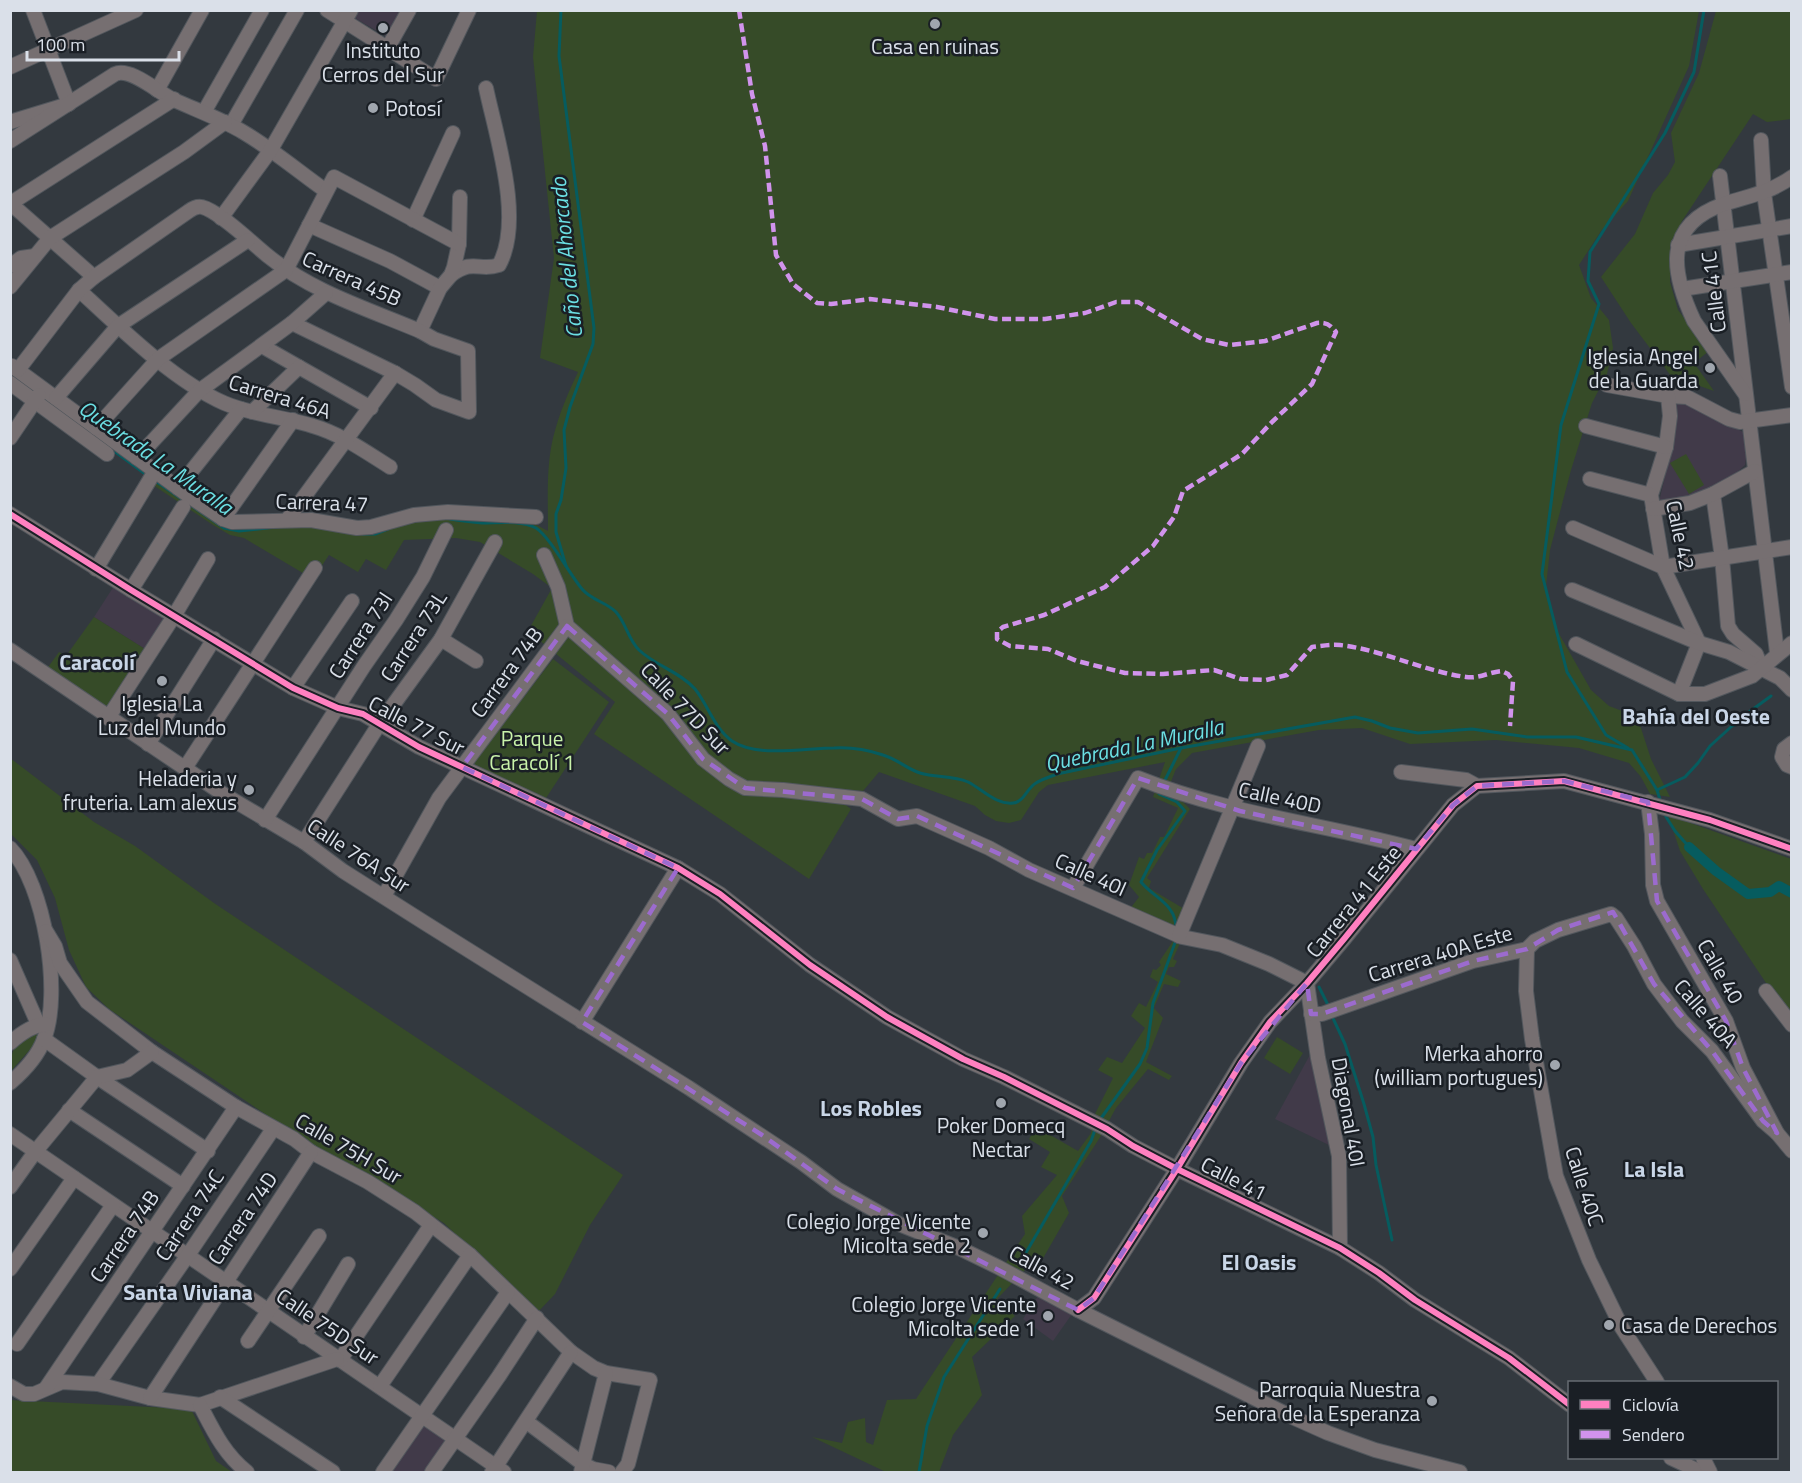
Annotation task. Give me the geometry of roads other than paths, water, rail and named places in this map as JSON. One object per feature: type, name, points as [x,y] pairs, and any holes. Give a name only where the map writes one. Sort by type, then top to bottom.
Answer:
[{"type":"street","points":[[33,10],[69,104]]},
{"type":"street","points":[[10,67],[136,10]]},
{"type":"street","points":[[157,90],[202,10]]},
{"type":"street","points":[[204,112],[262,10]]},
{"type":"street","points":[[10,287],[50,238],[228,124],[297,10]]},
{"type":"street","points":[[327,10],[348,16],[387,49],[436,79],[469,10]]},
{"type":"street","points":[[387,49],[409,10]]},
{"type":"street","points":[[221,218],[270,151],[348,16]]},
{"type":"street","points":[[10,141],[116,74],[129,73],[174,99],[228,124],[326,191]]},
{"type":"street","points":[[420,331],[440,288],[451,275],[459,269],[474,265],[491,268],[499,265],[504,257],[510,215],[509,196],[486,88]]},
{"type":"street","points":[[174,99],[11,203],[94,277],[80,290],[13,373],[107,446],[137,458],[152,476],[178,488],[223,519],[293,420]]},
{"type":"street","points":[[10,122],[69,104]]},
{"type":"street","points":[[413,219],[453,133]]},
{"type":"street","points":[[1761,140],[1764,193],[1791,387]]},
{"type":"street","name":"Calle 41C","points":[[1720,176],[1777,653]]},
{"type":"street","points":[[96,428],[158,359],[286,270],[333,177],[459,244]]},
{"type":"street","points":[[1745,394],[1694,321],[1682,289],[1678,270],[1678,245],[1685,229],[1698,215],[1723,204],[1764,193],[1776,188],[1791,177]]},
{"type":"street","points":[[451,275],[459,244],[460,197]]},
{"type":"street","name":"Carrera 45B","points":[[94,277],[189,211],[199,207],[221,218],[286,270],[326,292],[434,339],[468,351],[469,412],[436,400],[415,384],[394,373]]},
{"type":"street","points":[[309,225],[390,261],[440,288]]},
{"type":"street","points":[[1678,245],[1791,226]]},
{"type":"street","points":[[56,398],[118,326],[248,240]]},
{"type":"street","points":[[10,266],[21,258],[35,256]]},
{"type":"street","points":[[1682,289],[1791,272]]},
{"type":"street","name":"Carrera 46A","points":[[80,290],[118,326],[199,391],[247,410],[316,427],[347,440],[390,467]]},
{"type":"street","points":[[137,458],[199,391],[292,323],[326,292]]},
{"type":"street","points":[[287,519],[371,408],[394,373],[292,323]]},
{"type":"street","points":[[262,346],[371,408]]},
{"type":"street","points":[[178,488],[247,410],[299,368]]},
{"type":"street","points":[[1607,385],[1668,396],[1687,397],[1729,419],[1749,422],[1791,415]]},
{"type":"street","points":[[39,395],[56,398],[96,428],[107,446]]},
{"type":"street","points":[[10,438],[39,395]]},
{"type":"street","name":"Calle 42","points":[[1668,396],[1670,416],[1666,447],[1652,502],[1663,567],[1699,643]]},
{"type":"street","points":[[1586,426],[1666,447]]},
{"type":"street","points":[[1590,479],[1652,502],[1689,503],[1713,494],[1755,471]]},
{"type":"street","points":[[96,568],[152,476]]},
{"type":"street","points":[[1713,494],[1728,626],[1733,634],[1756,654],[1762,669]]},
{"type":"street","points":[[131,590],[183,507]]},
{"type":"street","name":"Carrera 47","points":[[223,519],[232,522],[311,520],[357,528],[371,527],[414,515],[448,512],[536,517]]},
{"type":"street","name":"Calle 77 Sur","points":[[10,514],[293,688],[380,723],[419,747],[678,868],[720,894],[781,941]]},
{"type":"street","points":[[1573,528],[1663,567],[1791,547]]},
{"type":"street","name":"Carrera 73I","points":[[265,820],[418,585],[446,530]]},
{"type":"street","name":"Carrera 73L","points":[[304,842],[380,723],[441,639],[495,542]]},
{"type":"street","points":[[544,555],[558,587],[567,626]]},
{"type":"street","points":[[108,718],[208,559]]},
{"type":"street","points":[[185,768],[315,568]]},
{"type":"street","points":[[1572,590],[1699,643],[1729,652],[1780,678],[1791,690]]},
{"type":"street","points":[[293,688],[352,601]]},
{"type":"street","name":"Carrera 74B","points":[[384,896],[439,798],[567,626]]},
{"type":"street","name":"Calle 77D Sur","points":[[567,626],[668,714],[703,759],[737,784],[745,788],[862,799]]},
{"type":"street","points":[[148,744],[214,639]]},
{"type":"street","points":[[441,639],[476,661]]},
{"type":"street","points":[[1679,694],[1699,643]]},
{"type":"street","points":[[1576,644],[1679,694],[1706,694],[1752,676],[1791,643]]},
{"type":"street","name":"Calle 76A Sur","points":[[10,650],[108,718],[265,820],[304,842],[343,871],[689,1088]]},
{"type":"street","points":[[1787,762],[1784,749],[1791,743]]},
{"type":"street","points":[[1174,933],[1258,746]]},
{"type":"street","points":[[1401,772],[1466,780],[1477,786],[1564,781],[1710,820],[1791,849]]},
{"type":"street","name":"Calle 40D","points":[[1073,888],[1138,778],[1162,788],[1231,808],[1375,838],[1416,849]]},
{"type":"street","name":"Carrera 41 Este","points":[[1078,1310],[1094,1298],[1177,1169],[1241,1062],[1270,1023],[1307,984],[1453,805],[1477,786]]},
{"type":"street","name":"Calle 40I","points":[[862,799],[898,819],[917,816],[989,848],[1029,870],[1174,933],[1222,945],[1269,964],[1307,984]]},
{"type":"street","name":"Calle 40","points":[[1651,803],[1653,885],[1657,901],[1726,1021],[1743,1068],[1778,1133],[1791,1151]]},
{"type":"street","points":[[10,848],[24,866],[38,899],[46,930],[52,1002],[43,1024],[10,1043]]},
{"type":"street","points":[[582,1022],[678,868]]},
{"type":"street","name":"Calle 40A","points":[[1611,914],[1634,946],[1654,984],[1675,1012],[1712,1051],[1762,1121],[1778,1133]]},
{"type":"street","name":"Carrera 40A Este","points":[[1316,1014],[1473,962],[1527,948],[1535,941],[1557,930],[1611,914]]},
{"type":"street","name":"Calle 75H Sur","points":[[46,930],[55,946],[60,963],[87,1002],[152,1052],[236,1107],[368,1182],[431,1225],[470,1255],[571,1352],[594,1368],[606,1374],[650,1380],[628,1464],[622,1473]]},
{"type":"street","name":"Calle 41","points":[[781,941],[810,965],[887,1017],[963,1059],[1107,1129],[1133,1146],[1177,1169],[1340,1248],[1415,1300],[1509,1358],[1568,1404]]},
{"type":"street","name":"Calle 40C","points":[[1527,948],[1527,1001],[1556,1176],[1589,1260],[1622,1328],[1656,1381]]},
{"type":"street","points":[[10,960],[43,1024],[44,1039],[31,1062],[10,1083]]},
{"type":"street","name":"Diagonal 40I","points":[[1307,984],[1316,1014],[1318,1058],[1339,1156],[1340,1248]]},
{"type":"street","points":[[1766,991],[1791,1025]]},
{"type":"street","points":[[44,1039],[207,1150]]},
{"type":"street","points":[[10,1187],[35,1152],[97,1077],[127,1070],[152,1052]]},
{"type":"street","name":"Calle 42","points":[[689,1088],[801,1162],[837,1190],[899,1224],[959,1248],[1212,1378],[1328,1433],[1375,1450],[1460,1473]]},
{"type":"street","name":"Carrera 74B","points":[[46,1388],[236,1107]]},
{"type":"street","points":[[69,1110],[183,1186]]},
{"type":"street","name":"Carrera 74C","points":[[98,1384],[273,1129]]},
{"type":"street","name":"Calle 75D Sur","points":[[10,1134],[304,1337],[380,1386],[421,1417],[455,1438],[497,1471]]},
{"type":"street","name":"Carrera 74D","points":[[150,1398],[312,1152]]},
{"type":"street","points":[[10,1269],[74,1178]]},
{"type":"street","points":[[17,1344],[113,1205]]},
{"type":"street","points":[[10,1386],[24,1394],[34,1394],[62,1382],[98,1384],[150,1398],[200,1405],[338,1360],[431,1225]]},
{"type":"street","points":[[248,1341],[319,1236]]},
{"type":"street","points":[[380,1386],[470,1255]]},
{"type":"street","points":[[304,1337],[348,1264]]},
{"type":"street","points":[[383,1473],[508,1292]]},
{"type":"street","points":[[432,1473],[537,1318]]},
{"type":"street","points":[[497,1471],[571,1352]]},
{"type":"street","points":[[582,1468],[606,1374]]},
{"type":"street","points":[[220,1397],[333,1473]]},
{"type":"street","points":[[200,1405],[223,1448],[247,1473]]},
{"type":"street","points":[[527,1422],[582,1468],[609,1473]]},
{"type":"street","points":[[1673,1459],[1701,1473]]},
{"type":"street","points":[[1703,1459],[1710,1473]]},
{"type":"waterway","name":"Caño del Ahorcado","points":[[561,10],[559,56],[594,328],[593,344],[564,430],[566,468],[561,500],[556,514],[556,532],[566,566]]},
{"type":"waterway","points":[[1628,748],[1606,735],[1567,672],[1542,574],[1561,425],[1599,304],[1588,281],[1590,252],[1665,133],[1694,72],[1704,10]]},
{"type":"waterway","name":"Quebrada La Muralla","points":[[19,380],[35,392]]},
{"type":"waterway","name":"Quebrada La Muralla","points":[[43,398],[95,437]]},
{"type":"waterway","name":"Quebrada La Muralla","points":[[110,448],[148,476]]},
{"type":"waterway","name":"Quebrada La Muralla","points":[[154,480],[224,528],[239,531],[276,527]]},
{"type":"waterway","name":"Quebrada La Muralla","points":[[450,519],[482,523],[517,523],[536,528],[547,539],[582,589],[616,612],[639,650],[689,683],[726,736],[742,746],[768,751],[840,748],[865,750],[888,757],[920,773],[968,782],[1001,802],[1013,803],[1020,800],[1036,783],[1057,774],[1181,748],[1355,717],[1390,728],[1418,733],[1472,729],[1527,737],[1576,737],[1632,750],[1657,790],[1661,803]]},
{"type":"waterway","name":"Quebrada La Muralla","points":[[363,534],[375,534],[388,529]]},
{"type":"waterway","points":[[1657,790],[1685,777],[1710,746],[1771,696]]},
{"type":"waterway","points":[[1164,782],[1181,748]]},
{"type":"waterway","points":[[1160,791],[1159,794],[1177,802],[1185,811],[1157,850],[1141,882],[1168,907],[1175,920],[1176,928]]},
{"type":"waterway","name":"Quebrada La Muralla","points":[[1663,812],[1689,847]]},
{"type":"waterway","points":[[1689,847],[1716,871],[1748,894],[1770,892],[1779,886],[1792,893]]},
{"type":"waterway","points":[[1099,1121],[1140,1064],[1147,1048],[1153,1003],[1176,940]]},
{"type":"waterway","points":[[1319,987],[1329,1007]]},
{"type":"waterway","points":[[1332,1016],[1345,1044],[1373,1137],[1376,1165],[1392,1240]]},
{"type":"waterway","points":[[1024,1256],[1091,1141],[1096,1127]]},
{"type":"waterway","points":[[919,1472],[927,1426],[944,1377],[1000,1289]]},
{"type":"place","name":"Casa en ruinas","points":[[935,24]]},
{"type":"place","name":"Instituto Cerros del Sur","points":[[383,28]]},
{"type":"place","name":"Potosí","points":[[373,108]]},
{"type":"place","name":"Iglesia Angel de la Guarda","points":[[1710,368]]},
{"type":"place","name":"Iglesia La Luz del Mundo","points":[[162,681]]},
{"type":"place","name":"Heladeria y fruteria. Lam alexus","points":[[249,790]]},
{"type":"place","name":"Merka ahorro (william portugues)","points":[[1555,1065]]},
{"type":"place","name":"Poker Domecq Nectar","points":[[1001,1103]]},
{"type":"place","name":"Colegio Jorge Vicente Micolta sede 2","points":[[983,1233]]},
{"type":"place","name":"Colegio Jorge Vicente Micolta sede 1","points":[[1048,1316]]},
{"type":"place","name":"Casa de Derechos","points":[[1609,1325]]},
{"type":"place","name":"Parroquia Nuestra Señora de la Esperanza","points":[[1432,1401]]},
{"type":"district","name":"Caracolí","points":[[97,662]]},
{"type":"district","name":"Bahía del Oeste","points":[[1696,716]]},
{"type":"district","name":"Los Robles","points":[[871,1108]]},
{"type":"district","name":"La Isla","points":[[1654,1169]]},
{"type":"district","name":"El Oasis","points":[[1259,1262]]},
{"type":"district","name":"Santa Viviana","points":[[188,1292]]},
{"type":"park label","name":"Parque Caracolí 1","points":[[532,750]]}]
